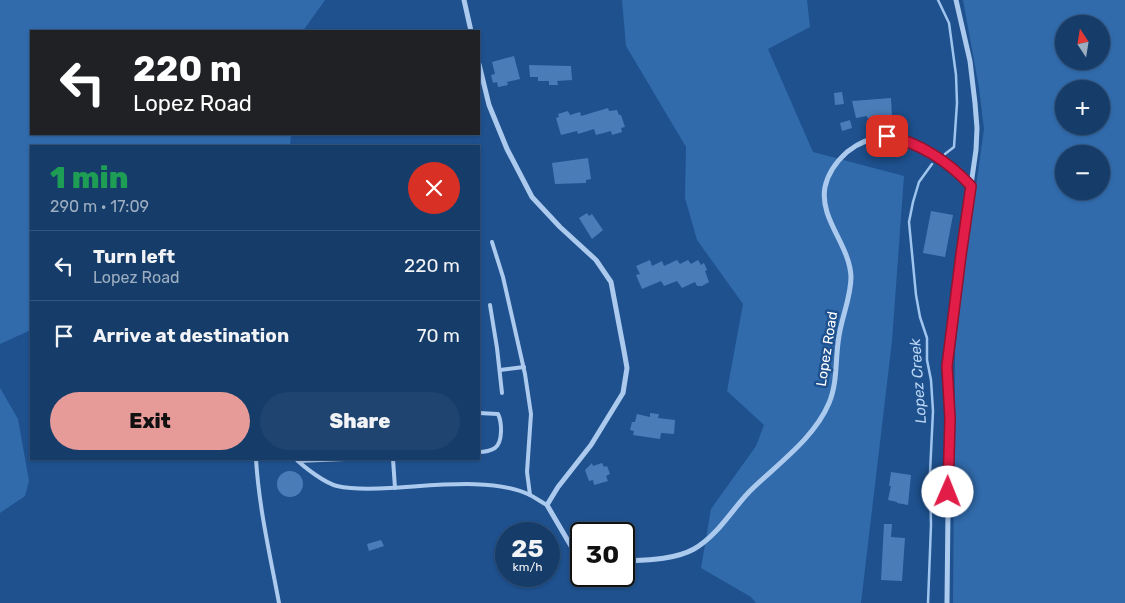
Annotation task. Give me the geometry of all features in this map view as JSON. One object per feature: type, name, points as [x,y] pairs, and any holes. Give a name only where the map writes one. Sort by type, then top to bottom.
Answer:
[{"type":"street","points":[[464,0],[471,30]]},
{"type":"street","points":[[946,603],[950,418],[947,366],[976,150],[975,103],[966,37],[956,0]]},
{"type":"street","points":[[480,68],[489,104],[507,149],[532,197],[560,227],[596,260],[612,282],[626,368],[622,393],[591,445],[558,487],[547,505],[570,544]]},
{"type":"street","name":"Lopez Road","points":[[635,560],[663,558],[693,550],[710,537],[751,491],[796,449],[829,403],[835,383],[838,336],[850,288],[850,266],[828,216],[825,200],[825,187],[839,159],[851,149],[876,138],[887,136],[902,139],[919,146],[951,167],[971,186]]},
{"type":"lane","points":[[492,242],[503,277],[524,367],[531,414],[527,472],[530,494]]},
{"type":"lane","points":[[490,305],[502,393]]},
{"type":"lane","points":[[500,370],[524,367]]},
{"type":"lane","points":[[480,413],[498,414],[501,428],[496,448],[480,452]]},
{"type":"lane","points":[[256,460],[260,502],[279,603]]},
{"type":"lane","points":[[297,460],[335,486],[361,489],[478,485],[506,488],[530,494],[547,505]]},
{"type":"lane","points":[[393,460],[395,488]]},
{"type":"shaded area","points":[[0,0],[325,0],[304,30],[30,30],[30,135],[291,135],[290,145],[30,145],[30,330],[0,344]]},
{"type":"shaded area","points":[[622,0],[807,0],[810,27],[768,49],[813,152],[904,176],[892,341],[861,603],[756,603],[751,597],[701,568],[711,509],[756,446],[764,425],[727,391],[743,304],[697,240],[685,198],[686,147],[626,46]]},
{"type":"shaded area","points":[[963,0],[1125,0],[1125,603],[953,603],[955,351],[984,129],[979,88]]},
{"type":"shaded area","points":[[0,388],[18,419],[29,481],[25,496],[0,513]]},
{"type":"building","points":[[514,56],[520,79],[507,82],[508,85],[498,87],[497,82],[493,83],[491,75],[495,74],[492,62]]},
{"type":"building","points":[[529,65],[571,66],[572,80],[557,81],[558,85],[549,85],[549,81],[538,81],[538,77],[530,77]]},
{"type":"building","points":[[842,92],[844,104],[835,105],[834,93]]},
{"type":"building","points":[[891,98],[892,116],[856,118],[852,101]]},
{"type":"building","points":[[608,108],[609,111],[617,110],[619,115],[621,115],[625,127],[621,128],[622,132],[612,135],[611,131],[596,135],[594,129],[578,134],[577,131],[561,135],[556,118],[559,117],[558,114],[568,111],[570,115],[580,112],[581,116]]},
{"type":"building","points":[[850,120],[852,128],[842,131],[840,123]]},
{"type":"building","points":[[588,158],[591,179],[586,180],[586,183],[555,184],[552,163]]},
{"type":"building","points":[[931,211],[953,215],[945,257],[923,253]]},
{"type":"building","points":[[587,213],[589,216],[592,214],[603,230],[592,239],[579,218]]},
{"type":"building","points":[[650,260],[652,266],[662,261],[664,266],[677,260],[680,264],[688,260],[691,264],[698,260],[701,265],[704,263],[709,282],[702,286],[697,286],[695,282],[682,288],[677,281],[664,286],[661,281],[642,289],[636,275],[640,274],[636,266]]},
{"type":"building","points":[[650,413],[659,414],[658,418],[675,420],[674,434],[661,433],[660,439],[633,435],[634,431],[630,430],[637,414],[650,417]]},
{"type":"building","points":[[592,463],[593,466],[602,463],[604,467],[607,466],[610,474],[606,476],[608,481],[594,485],[593,480],[589,481],[585,470]]},
{"type":"building","points":[[290,471],[299,475],[303,484],[299,493],[290,497],[281,493],[277,484],[281,475]]},
{"type":"building","points":[[891,472],[911,475],[908,505],[888,500]]},
{"type":"building","points":[[884,524],[892,524],[891,537],[905,538],[902,581],[881,580]]},
{"type":"building","points":[[381,540],[384,546],[369,551],[367,544]]},
{"type":"waterway","name":"Lopez Creek","points":[[938,0],[949,23],[956,75],[957,103],[954,147],[945,154]]},
{"type":"waterway","name":"Lopez Creek","points":[[928,603],[933,411],[931,380],[927,360],[927,338],[920,317],[916,295],[909,222],[919,182],[932,164]]},
{"type":"route","points":[[887,136],[902,139],[919,146],[957,171],[971,186],[947,366],[950,418],[948,492]]}]
